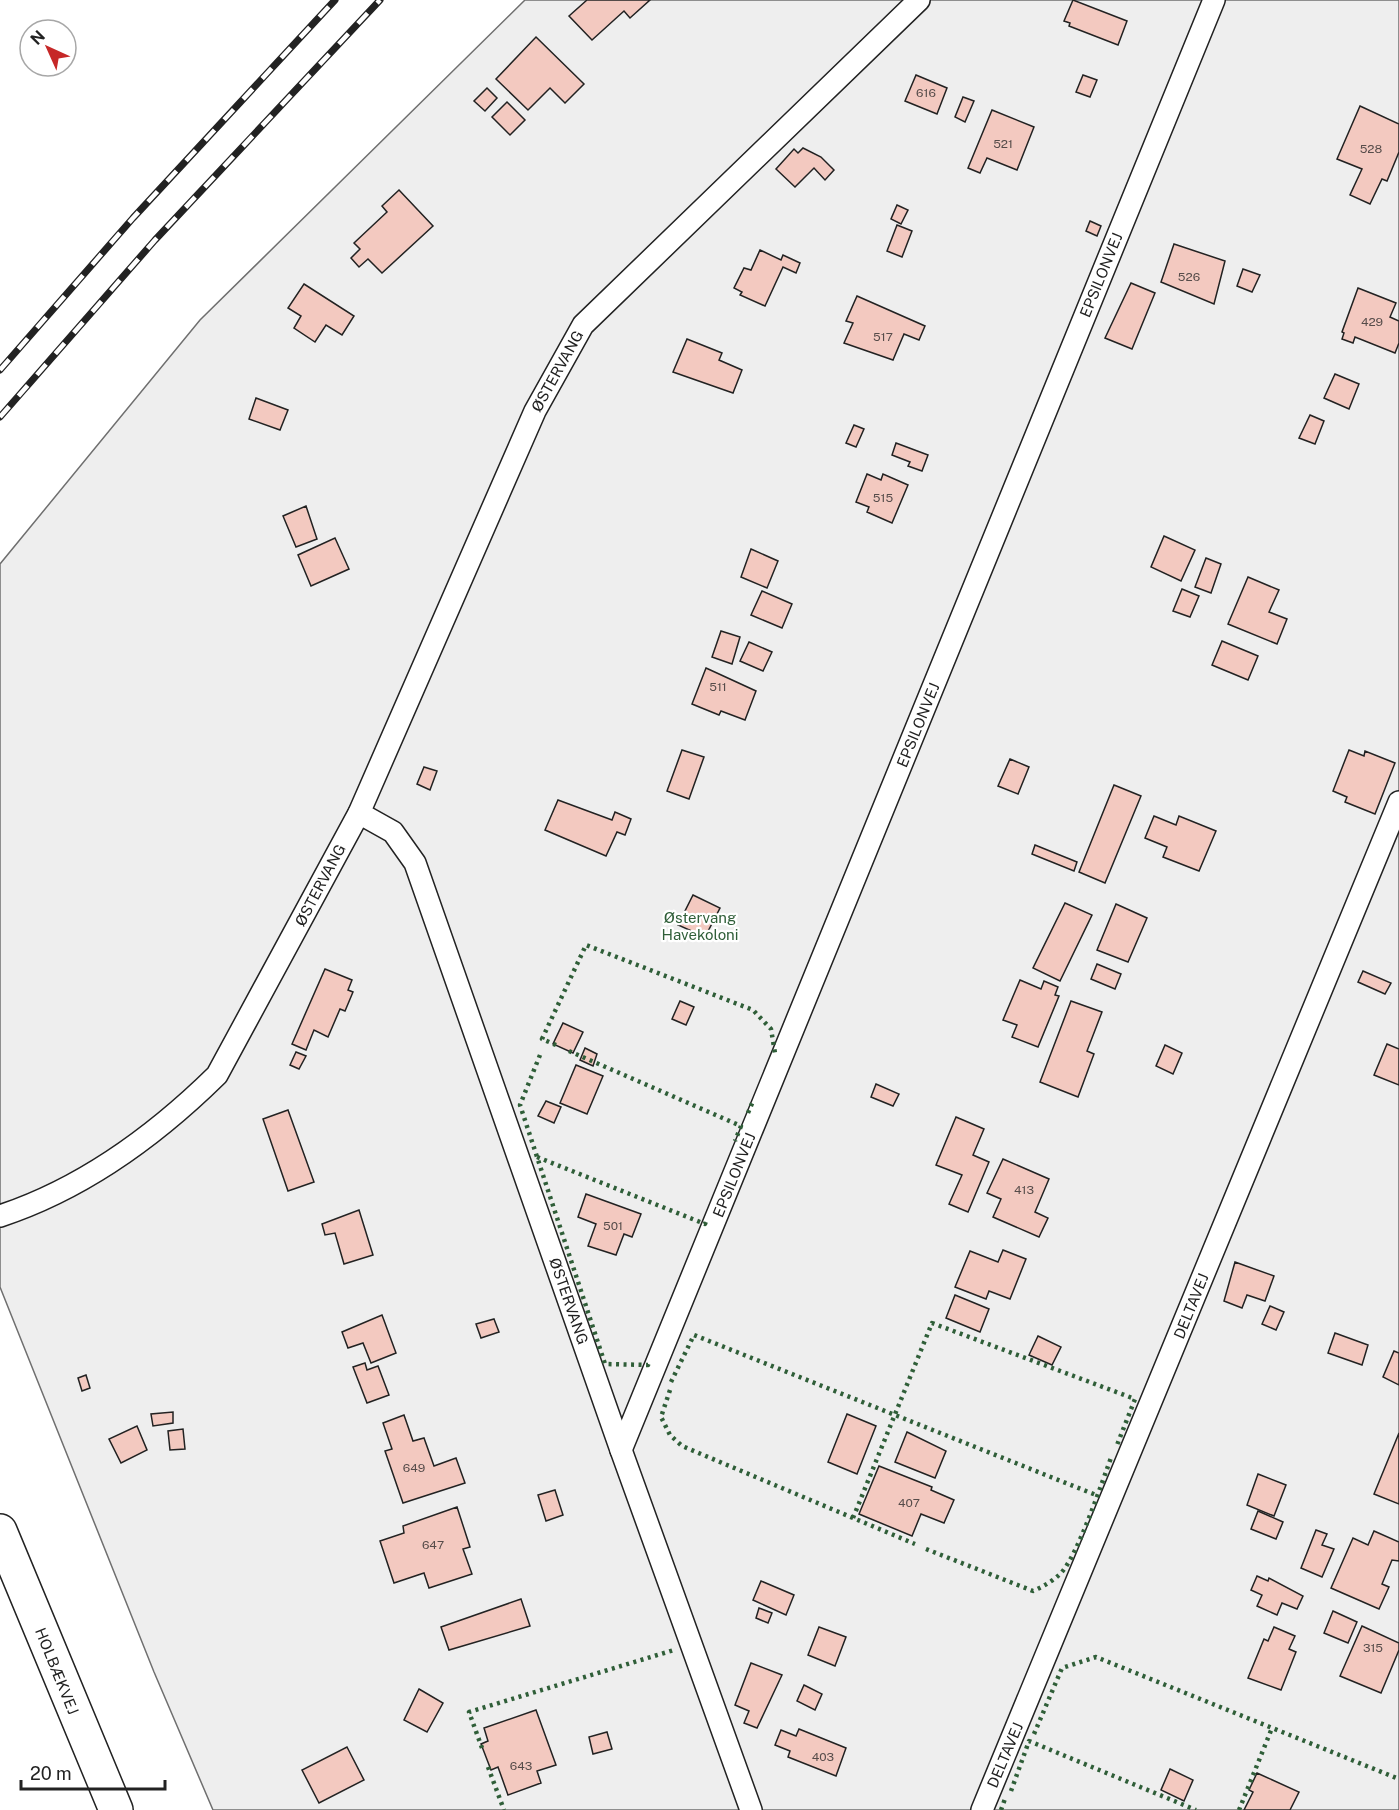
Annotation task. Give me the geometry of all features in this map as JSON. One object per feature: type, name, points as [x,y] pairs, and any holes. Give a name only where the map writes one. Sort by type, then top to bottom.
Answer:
[{"type":"street","name":"HOLBÆKVEJ","points":[[0,1532],[116,1810]]},
{"type":"lane","name":"ØSTERVANG","points":[[0,1216],[88,1177],[183,1108],[217,1075],[359,813],[535,411],[583,325],[919,0]]},
{"type":"lane","name":"EPSILONVEJ","points":[[621,1450],[1214,0]]},
{"type":"lane","name":"DELTAVEJ","points":[[982,1810],[1399,802]]},
{"type":"lane","name":"ØSTERVANG","points":[[359,813],[393,832],[416,863],[621,1450],[751,1810]]},
{"type":"green space","name":"Østervang Havekoloni","points":[[525,0],[1399,0],[1399,1810],[213,1810],[154,1672],[0,1287],[0,564],[200,320]]},
{"type":"building","points":[[587,0],[650,0],[630,18],[624,11],[592,40],[569,16]]},
{"type":"building","points":[[1073,0],[1127,21],[1118,45],[1069,26],[1070,23],[1064,21]]},
{"type":"building","points":[[536,37],[584,84],[565,103],[550,88],[528,110],[496,79]]},
{"type":"building","points":[[916,75],[947,88],[937,114],[905,101]]},
{"type":"building","points":[[1083,75],[1097,80],[1090,97],[1076,92]]},
{"type":"building","points":[[487,88],[497,98],[485,111],[474,101]]},
{"type":"building","points":[[963,97],[974,101],[965,122],[955,117]]},
{"type":"building","points":[[507,102],[525,120],[510,135],[492,117]]},
{"type":"building","points":[[1360,106],[1399,124],[1399,152],[1387,181],[1382,179],[1370,204],[1350,195],[1362,169],[1337,159]]},
{"type":"building","points":[[992,110],[1034,127],[1017,170],[987,158],[980,173],[968,168]]},
{"type":"building","points":[[803,148],[821,157],[834,170],[825,180],[814,168],[795,187],[776,169],[794,149],[798,153]]},
{"type":"building","points":[[399,190],[433,226],[382,273],[368,259],[359,267],[351,258],[360,249],[354,243],[387,212],[382,206]]},
{"type":"building","points":[[897,205],[908,210],[901,224],[891,219]]},
{"type":"building","points":[[1090,221],[1101,226],[1097,236],[1086,231]]},
{"type":"building","points":[[897,225],[912,231],[902,257],[887,251]]},
{"type":"building","points":[[1174,244],[1225,261],[1214,304],[1161,282]]},
{"type":"building","points":[[760,250],[781,260],[783,255],[800,263],[796,273],[783,267],[765,306],[740,295],[742,292],[734,288],[744,268],[751,270]]},
{"type":"building","points":[[1243,269],[1260,275],[1252,292],[1237,286]]},
{"type":"building","points":[[1131,283],[1155,293],[1132,349],[1105,338]]},
{"type":"building","points":[[304,284],[354,316],[342,335],[326,325],[315,342],[294,328],[301,316],[288,308]]},
{"type":"building","points":[[1358,288],[1396,303],[1390,317],[1399,321],[1399,343],[1395,353],[1355,337],[1353,343],[1342,339],[1344,333],[1342,332]]},
{"type":"building","points":[[857,296],[925,326],[919,340],[904,334],[893,360],[844,343],[853,323],[846,321]]},
{"type":"building","points":[[687,339],[722,353],[719,360],[742,370],[733,393],[673,372]]},
{"type":"building","points":[[1335,374],[1359,384],[1349,409],[1324,398]]},
{"type":"building","points":[[256,398],[288,410],[280,430],[249,419]]},
{"type":"building","points":[[1310,415],[1324,421],[1315,444],[1299,438]]},
{"type":"building","points":[[854,425],[864,429],[856,447],[846,443]]},
{"type":"building","points":[[896,443],[928,455],[922,471],[908,466],[910,462],[892,455]]},
{"type":"building","points":[[867,474],[881,480],[883,474],[908,485],[892,523],[867,512],[869,507],[856,502]]},
{"type":"building","points":[[306,506],[317,539],[296,547],[283,516]]},
{"type":"building","points":[[1164,536],[1195,550],[1181,581],[1151,567]]},
{"type":"building","points":[[335,538],[349,569],[311,586],[298,555]]},
{"type":"building","points":[[751,549],[778,561],[767,588],[741,577]]},
{"type":"building","points":[[1206,558],[1221,564],[1211,593],[1195,587]]},
{"type":"building","points":[[1248,577],[1279,590],[1269,612],[1287,619],[1277,644],[1228,624]]},
{"type":"building","points":[[1182,589],[1199,596],[1190,617],[1173,611]]},
{"type":"building","points":[[762,591],[792,604],[782,628],[751,615]]},
{"type":"building","points":[[721,631],[740,637],[732,664],[712,657]]},
{"type":"building","points":[[1222,641],[1258,656],[1248,680],[1212,665]]},
{"type":"building","points":[[749,642],[772,652],[763,671],[740,661]]},
{"type":"building","points":[[706,668],[756,691],[745,720],[721,711],[719,715],[692,704]]},
{"type":"building","points":[[682,750],[704,757],[689,799],[667,791]]},
{"type":"building","points":[[1349,750],[1364,756],[1365,751],[1395,763],[1375,814],[1345,802],[1347,797],[1333,791]]},
{"type":"building","points":[[1010,759],[1029,767],[1018,794],[998,786]]},
{"type":"building","points":[[424,767],[437,771],[430,790],[417,784]]},
{"type":"building","points":[[1114,785],[1141,796],[1105,883],[1079,872]]},
{"type":"building","points":[[558,800],[612,820],[615,812],[631,819],[625,835],[617,832],[606,856],[545,830]]},
{"type":"building","points":[[1154,816],[1176,825],[1179,816],[1216,831],[1199,871],[1163,857],[1167,847],[1145,838]]},
{"type":"building","points":[[1035,845],[1077,862],[1074,871],[1032,854]]},
{"type":"building","points":[[693,895],[720,908],[705,937],[678,925]]},
{"type":"building","points":[[1065,903],[1092,915],[1060,981],[1033,968]]},
{"type":"building","points":[[1116,904],[1147,918],[1128,962],[1097,950]]},
{"type":"building","points":[[1097,964],[1121,974],[1115,989],[1091,979]]},
{"type":"building","points":[[325,969],[352,980],[348,990],[353,992],[345,1011],[340,1009],[328,1037],[314,1030],[306,1050],[292,1044]]},
{"type":"building","points":[[1363,971],[1391,983],[1385,994],[1358,982]]},
{"type":"building","points":[[1020,980],[1041,989],[1044,981],[1058,987],[1055,995],[1059,996],[1038,1047],[1012,1037],[1017,1025],[1003,1020]]},
{"type":"building","points":[[680,1001],[694,1007],[686,1025],[672,1019]]},
{"type":"building","points":[[1071,1001],[1102,1012],[1087,1051],[1094,1054],[1078,1097],[1040,1082]]},
{"type":"building","points":[[563,1023],[583,1032],[573,1053],[553,1044]]},
{"type":"building","points":[[1387,1044],[1399,1049],[1399,1085],[1374,1075]]},
{"type":"building","points":[[1165,1045],[1182,1053],[1173,1074],[1156,1066]]},
{"type":"building","points":[[585,1048],[597,1054],[593,1066],[580,1060]]},
{"type":"building","points":[[296,1052],[306,1056],[299,1069],[290,1065]]},
{"type":"building","points":[[576,1065],[603,1076],[587,1114],[560,1103]]},
{"type":"building","points":[[876,1084],[899,1094],[893,1106],[871,1097]]},
{"type":"building","points":[[546,1101],[561,1107],[554,1123],[538,1116]]},
{"type":"building","points":[[288,1110],[314,1182],[288,1191],[263,1119]]},
{"type":"building","points":[[956,1117],[984,1129],[973,1155],[989,1162],[968,1212],[949,1204],[962,1175],[936,1165]]},
{"type":"building","points":[[1003,1159],[1049,1179],[1035,1212],[1048,1218],[1039,1237],[993,1217],[1001,1199],[987,1193]]},
{"type":"building","points":[[586,1194],[641,1214],[632,1237],[624,1234],[616,1255],[588,1246],[596,1224],[578,1217]]},
{"type":"building","points":[[359,1210],[373,1255],[344,1264],[335,1233],[325,1235],[322,1224]]},
{"type":"building","points":[[1003,1250],[1026,1259],[1010,1299],[989,1291],[986,1299],[955,1287],[970,1251],[998,1262]]},
{"type":"building","points":[[1235,1262],[1274,1276],[1265,1301],[1247,1295],[1242,1308],[1224,1301]]},
{"type":"building","points":[[955,1295],[989,1309],[980,1332],[946,1318]]},
{"type":"building","points":[[1270,1306],[1284,1312],[1276,1330],[1262,1324]]},
{"type":"building","points":[[382,1315],[396,1353],[371,1363],[363,1343],[348,1348],[342,1332]]},
{"type":"building","points":[[494,1319],[499,1332],[481,1338],[476,1324]]},
{"type":"building","points":[[1335,1333],[1368,1345],[1362,1365],[1328,1353]]},
{"type":"building","points":[[1038,1336],[1061,1347],[1052,1365],[1029,1355]]},
{"type":"building","points":[[1394,1351],[1399,1353],[1399,1385],[1383,1377]]},
{"type":"building","points":[[365,1363],[367,1370],[378,1366],[389,1395],[367,1403],[353,1367]]},
{"type":"building","points":[[86,1375],[90,1388],[82,1391],[78,1378]]},
{"type":"building","points":[[173,1412],[173,1423],[153,1426],[151,1414]]},
{"type":"building","points":[[847,1414],[876,1426],[857,1474],[828,1462]]},
{"type":"building","points":[[404,1415],[413,1441],[424,1438],[434,1466],[456,1458],[465,1483],[403,1503],[385,1451],[392,1449],[383,1423]]},
{"type":"building","points":[[137,1426],[147,1450],[121,1463],[109,1439]]},
{"type":"building","points":[[183,1429],[185,1449],[170,1450],[168,1431]]},
{"type":"building","points":[[907,1432],[946,1451],[935,1478],[895,1462]]},
{"type":"building","points":[[1399,1433],[1399,1504],[1374,1494]]},
{"type":"building","points":[[879,1466],[932,1487],[931,1490],[954,1500],[944,1523],[921,1514],[912,1536],[859,1514]]},
{"type":"building","points":[[1258,1474],[1286,1485],[1274,1516],[1247,1505]]},
{"type":"building","points":[[555,1490],[563,1515],[546,1521],[538,1495]]},
{"type":"building","points":[[457,1507],[470,1547],[463,1549],[472,1574],[429,1588],[424,1573],[394,1583],[380,1541],[404,1533],[403,1526]]},
{"type":"building","points":[[1258,1511],[1283,1522],[1276,1539],[1251,1529]]},
{"type":"building","points":[[1316,1530],[1327,1534],[1322,1545],[1334,1549],[1322,1577],[1301,1568]]},
{"type":"building","points":[[1374,1531],[1399,1542],[1399,1561],[1392,1560],[1382,1584],[1389,1587],[1379,1609],[1331,1588],[1353,1538],[1368,1545]]},
{"type":"building","points":[[1257,1576],[1268,1581],[1269,1578],[1303,1596],[1297,1609],[1282,1603],[1277,1615],[1257,1606],[1262,1595],[1251,1590]]},
{"type":"building","points":[[761,1581],[794,1595],[786,1615],[753,1600]]},
{"type":"building","points":[[521,1599],[530,1626],[449,1650],[441,1627]]},
{"type":"building","points":[[759,1608],[772,1613],[768,1623],[756,1618]]},
{"type":"building","points":[[1333,1611],[1357,1622],[1348,1643],[1324,1633]]},
{"type":"building","points":[[1362,1626],[1399,1643],[1399,1650],[1381,1693],[1340,1676]]},
{"type":"building","points":[[819,1627],[846,1637],[835,1666],[808,1655]]},
{"type":"building","points":[[1274,1627],[1295,1636],[1289,1649],[1296,1652],[1281,1690],[1248,1678],[1264,1639],[1268,1641]]},
{"type":"building","points":[[751,1663],[782,1675],[757,1728],[744,1723],[749,1711],[735,1705]]},
{"type":"building","points":[[804,1685],[822,1694],[815,1710],[797,1701]]},
{"type":"building","points":[[419,1689],[443,1703],[427,1732],[404,1720]]},
{"type":"building","points":[[536,1710],[556,1765],[537,1771],[541,1783],[508,1795],[498,1767],[491,1770],[481,1744],[488,1741],[484,1728]]},
{"type":"building","points":[[799,1729],[846,1748],[836,1776],[788,1757],[790,1751],[775,1745],[781,1730],[796,1736]]},
{"type":"building","points":[[607,1732],[612,1749],[593,1754],[589,1737]]},
{"type":"building","points":[[347,1747],[364,1780],[319,1803],[302,1770]]},
{"type":"building","points":[[1170,1769],[1193,1780],[1184,1801],[1161,1790]]},
{"type":"building","points":[[1257,1773],[1299,1792],[1290,1810],[1244,1810],[1253,1792],[1249,1790]]},
{"type":"railway","points":[[0,370],[133,218],[335,0]]},
{"type":"railway","points":[[0,417],[155,240],[380,0]]},
{"type":"hedge","points":[[556,1045],[542,1039],[586,945],[753,1010],[771,1029],[775,1053]]},
{"type":"hedge","points":[[569,1051],[741,1126],[735,1141]]},
{"type":"hedge","points":[[540,1055],[520,1105],[605,1364],[648,1365],[649,1362]]},
{"type":"hedge","points":[[748,1113],[753,1101]]},
{"type":"hedge","points":[[537,1157],[705,1224],[706,1221]]},
{"type":"hedge","points":[[853,1518],[932,1323],[1135,1399],[1117,1445]]},
{"type":"hedge","points":[[671,1382],[694,1335],[1096,1495]]},
{"type":"hedge","points":[[670,1390],[661,1417],[670,1435],[682,1446],[915,1544]]},
{"type":"hedge","points":[[926,1549],[1033,1591],[1041,1587],[1061,1573],[1075,1551],[1112,1455]]},
{"type":"hedge","points":[[482,1748],[469,1712],[674,1650]]},
{"type":"hedge","points":[[1034,1734],[1062,1668],[1096,1657],[1399,1779]]},
{"type":"hedge","points":[[1239,1810],[1272,1728]]},
{"type":"hedge","points":[[1011,1791],[1029,1741],[1196,1810]]},
{"type":"hedge","points":[[488,1767],[504,1810]]},
{"type":"hedge","points":[[1001,1810],[1006,1796]]}]
